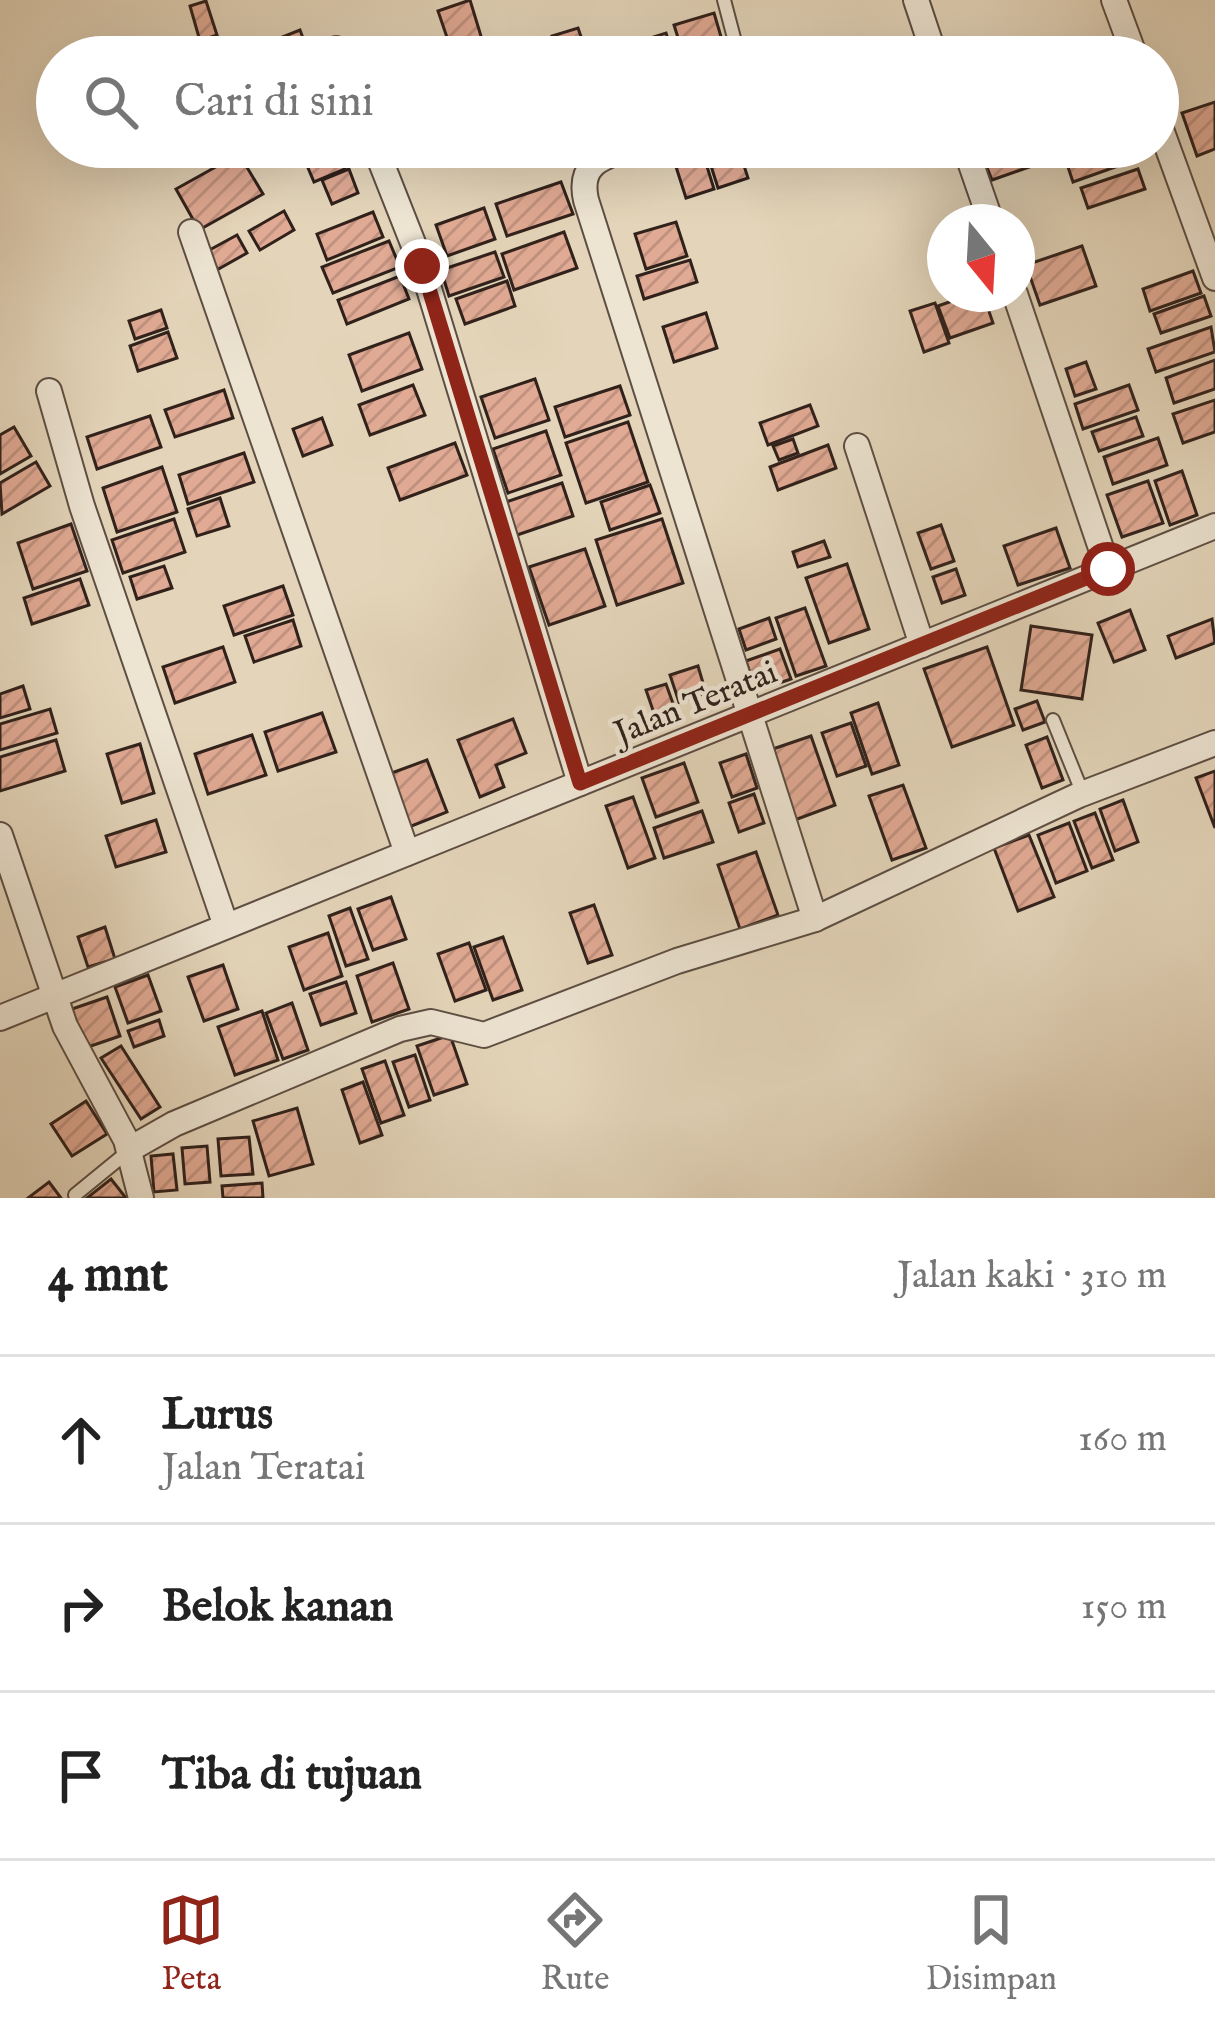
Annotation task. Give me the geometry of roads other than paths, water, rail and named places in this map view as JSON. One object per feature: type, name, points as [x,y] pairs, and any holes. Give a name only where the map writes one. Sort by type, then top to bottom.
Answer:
[{"type":"street","points":[[916,0],[928,36]]},
{"type":"street","points":[[1114,0],[1127,36]]},
{"type":"street","points":[[383,168],[422,266],[580,783]]},
{"type":"street","points":[[589,168],[583,187],[586,200],[814,919]]},
{"type":"street","points":[[972,168],[985,204]]},
{"type":"street","points":[[1175,168],[1215,278]]},
{"type":"street","points":[[191,232],[407,853]]},
{"type":"street","points":[[1021,312],[1108,569]]},
{"type":"street","points":[[49,391],[82,506],[226,926]]},
{"type":"street","points":[[857,446],[922,645]]},
{"type":"street","name":"Jalan Teratai","points":[[0,1018],[1215,526]]},
{"type":"street","points":[[130,1149],[174,1124],[400,1029],[431,1022],[484,1035],[677,961],[814,919],[1083,794],[1215,743]]},
{"type":"street","points":[[1,844],[65,1026],[130,1149],[141,1198]]},
{"type":"lane","points":[[724,0],[733,36]]},
{"type":"lane","points":[[1053,720],[1083,794]]},
{"type":"lane","points":[[75,1195],[130,1149]]}]
